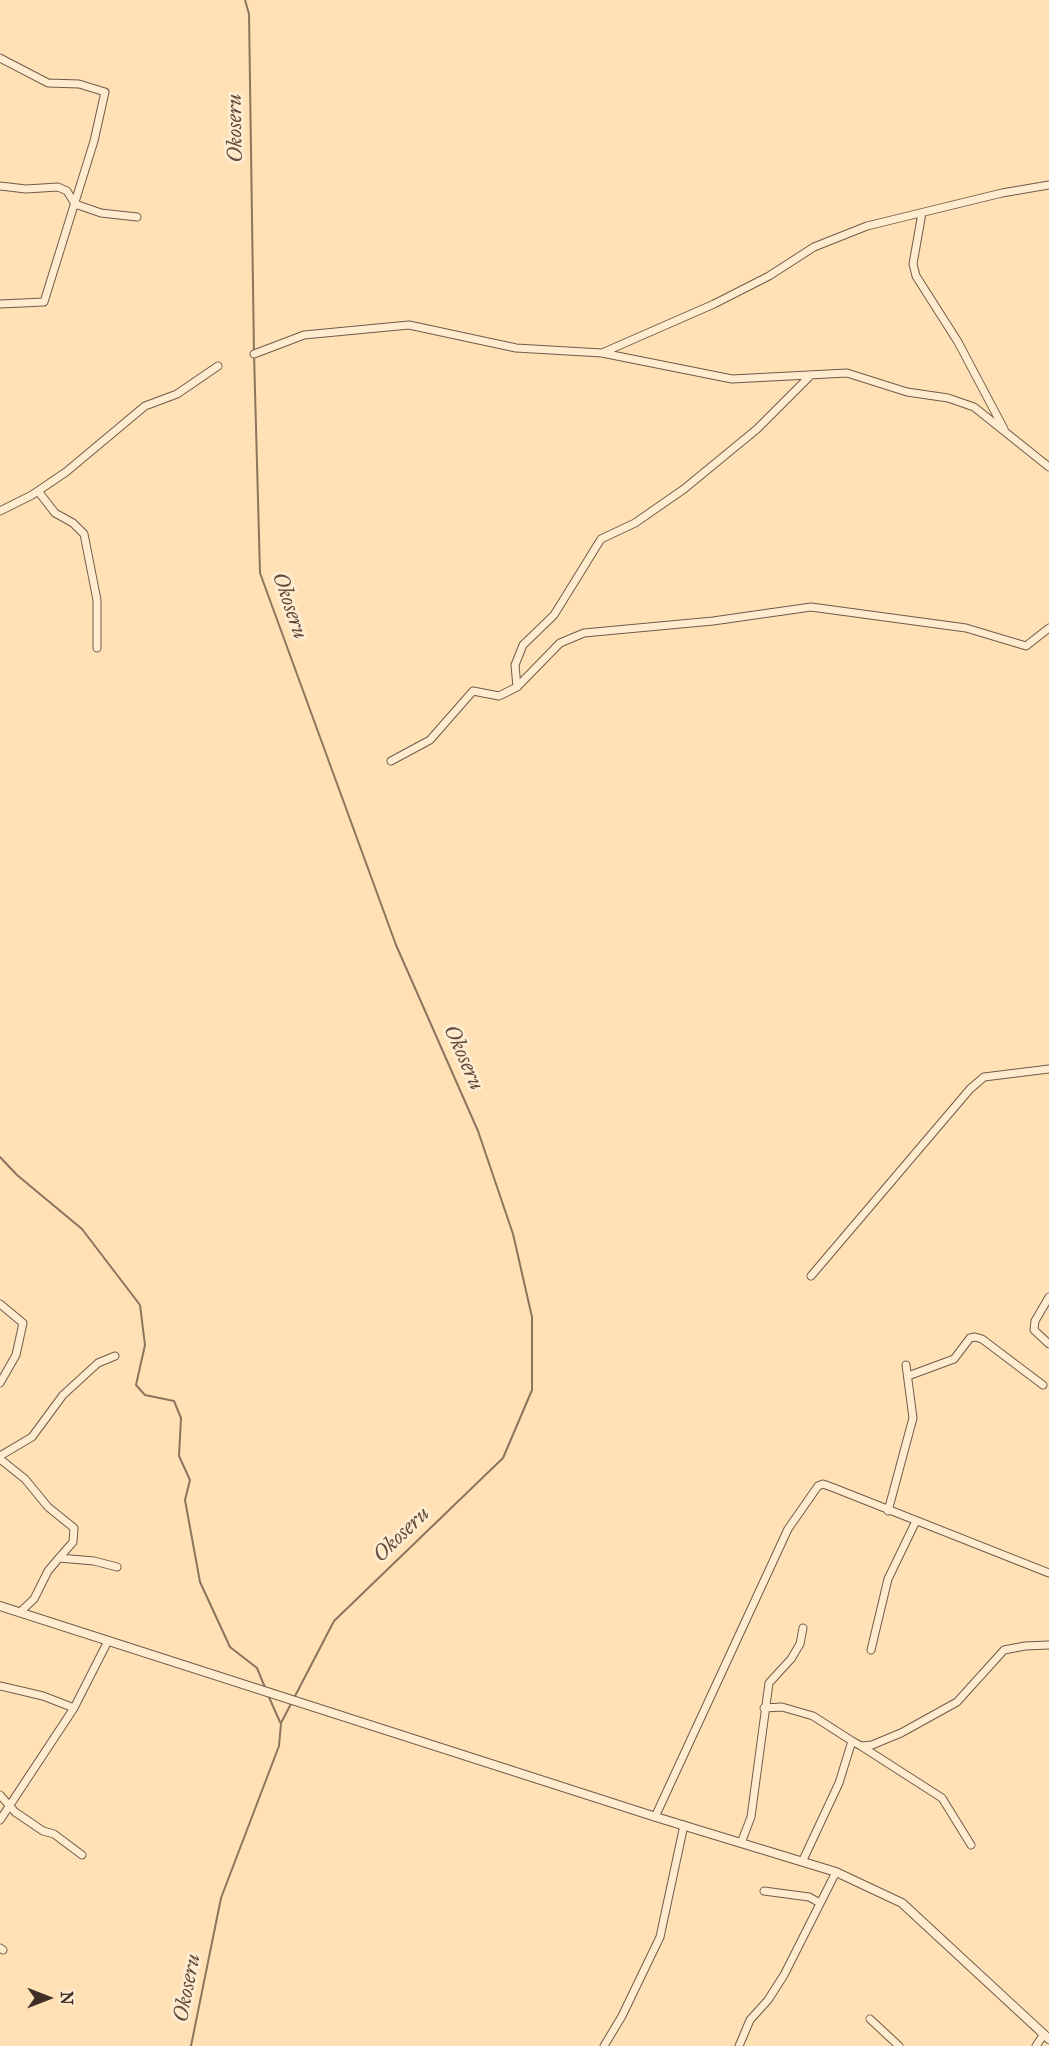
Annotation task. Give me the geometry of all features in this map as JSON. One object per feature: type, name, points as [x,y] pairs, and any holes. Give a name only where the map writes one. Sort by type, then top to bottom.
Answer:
[{"type":"street","points":[[0,58],[48,83],[79,84],[105,92],[94,141],[44,302],[0,304]]},
{"type":"street","points":[[602,353],[714,304],[769,276],[814,247],[867,226],[1002,193],[1049,185]]},
{"type":"street","points":[[0,186],[26,189],[58,188],[67,191],[75,204],[101,213],[137,217]]},
{"type":"street","points":[[922,213],[913,264],[916,276],[958,342],[1007,434]]},
{"type":"street","points":[[254,354],[304,335],[409,325],[516,348],[602,353],[732,379],[847,373],[908,392],[958,401],[974,407],[1049,467]]},
{"type":"street","points":[[0,511],[38,491],[106,440],[146,406],[177,394],[218,366]]},
{"type":"street","points":[[517,687],[515,665],[523,645],[554,615],[601,539],[635,523],[684,489],[757,429],[811,375]]},
{"type":"street","points":[[38,491],[55,513],[73,523],[84,534],[98,608],[97,648]]},
{"type":"street","points":[[391,761],[430,740],[473,691],[499,696],[517,687],[560,643],[584,633],[713,621],[811,607],[908,622],[966,628],[1026,646],[1049,628]]},
{"type":"street","points":[[811,1276],[970,1089],[984,1077],[1049,1069]]},
{"type":"street","points":[[1049,1297],[1035,1321],[1034,1330],[1049,1344]]},
{"type":"street","points":[[0,1304],[21,1319],[23,1333],[16,1355],[0,1383]]},
{"type":"street","points":[[908,1376],[954,1359],[970,1338],[975,1337],[982,1339],[1043,1385]]},
{"type":"street","points":[[20,1612],[34,1599],[48,1571],[71,1546],[74,1528],[48,1507],[25,1479],[0,1458],[32,1437],[63,1395],[98,1363],[116,1356]]},
{"type":"street","points":[[888,1510],[913,1418],[906,1365]]},
{"type":"street","points":[[655,1817],[788,1529],[807,1506],[810,1496],[823,1484],[1049,1573]]},
{"type":"street","points":[[871,1650],[888,1579],[916,1521]]},
{"type":"street","points":[[59,1558],[86,1560],[117,1567]]},
{"type":"street","points":[[0,1606],[345,1715],[655,1817],[803,1860],[836,1872],[902,1903],[1046,2037],[1036,2046]]},
{"type":"street","points":[[741,1843],[751,1817],[769,1683],[791,1659],[800,1644],[803,1628]]},
{"type":"street","points":[[0,1820],[74,1708],[108,1641]]},
{"type":"street","points":[[861,1746],[883,1742],[957,1702],[1004,1650],[1049,1645]]},
{"type":"street","points":[[0,1686],[43,1696],[74,1708]]},
{"type":"street","points":[[765,1708],[782,1707],[813,1716],[942,1798],[971,1845]]},
{"type":"street","points":[[803,1860],[839,1783],[852,1741]]},
{"type":"street","points":[[0,1795],[10,1806],[43,1831],[54,1834],[82,1855]]},
{"type":"street","points":[[604,2046],[622,2016],[660,1937],[684,1825]]},
{"type":"street","points":[[739,2046],[750,2020],[768,2000],[784,1975],[836,1872]]},
{"type":"street","points":[[764,1892],[809,1897],[820,1903]]},
{"type":"street","points":[[870,2019],[899,2046]]},
{"type":"waterway","name":"Okoseru","points":[[191,2046],[221,1898],[279,1746],[281,1723],[334,1621],[503,1458],[532,1390],[532,1317],[513,1234],[478,1131],[396,945],[260,573],[249,14],[245,0]]},
{"type":"waterway","points":[[0,1157],[17,1175],[82,1229],[140,1305],[145,1345],[136,1385],[145,1395],[174,1401],[181,1418],[179,1456],[190,1480],[185,1500],[200,1582],[230,1647],[257,1668],[266,1690]]},
{"type":"waterway","points":[[268,1695],[280,1722]]}]
